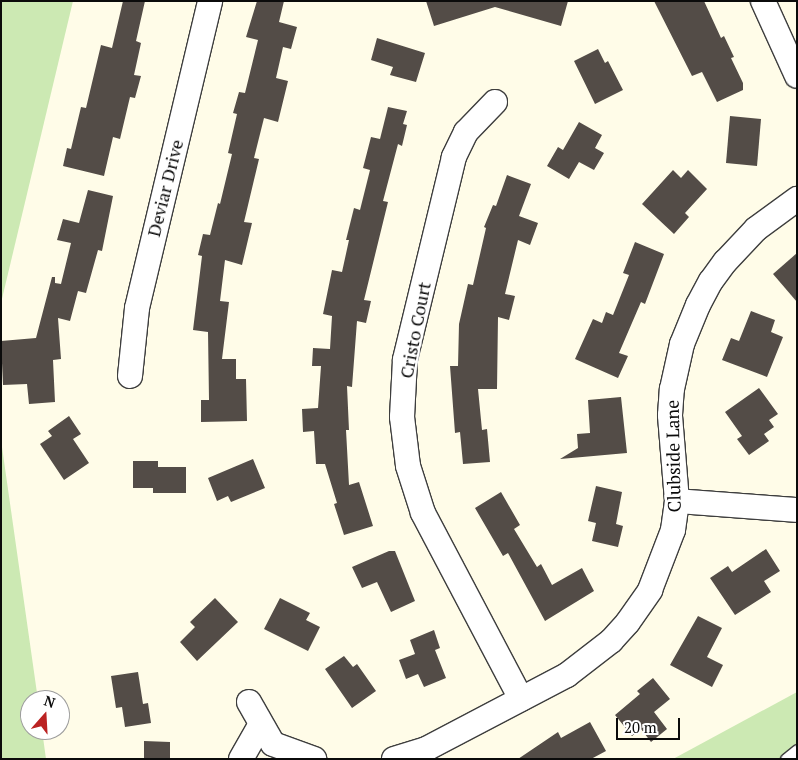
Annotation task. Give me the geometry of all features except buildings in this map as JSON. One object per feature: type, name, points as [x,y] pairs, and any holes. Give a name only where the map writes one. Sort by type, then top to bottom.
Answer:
[{"type":"street","name":"Deviar Drive","points":[[130,376],[137,308],[210,1]]},
{"type":"street","points":[[763,1],[797,76]]},
{"type":"street","name":"Cristo Court","points":[[495,102],[466,132],[454,157],[405,360],[402,417],[408,466],[423,513],[521,699]]},
{"type":"street","name":"Clubside Lane","points":[[394,759],[426,749],[585,663],[611,642],[628,622],[650,590],[662,563],[673,530],[677,501],[670,415],[672,389],[682,344],[698,305],[724,262],[756,229],[797,199]]},
{"type":"street","points":[[677,501],[797,510]]},
{"type":"street","points":[[249,702],[273,744],[314,759]]},
{"type":"street","points":[[241,759],[262,724]]},
{"type":"lane","points":[[786,759],[797,750]]},
{"type":"green space","points":[[1,1],[73,1],[1,303]]},
{"type":"green space","points":[[1,440],[37,690],[20,690],[20,740],[43,740],[46,759],[1,759]]},
{"type":"green space","points":[[797,692],[797,759],[673,759]]}]
